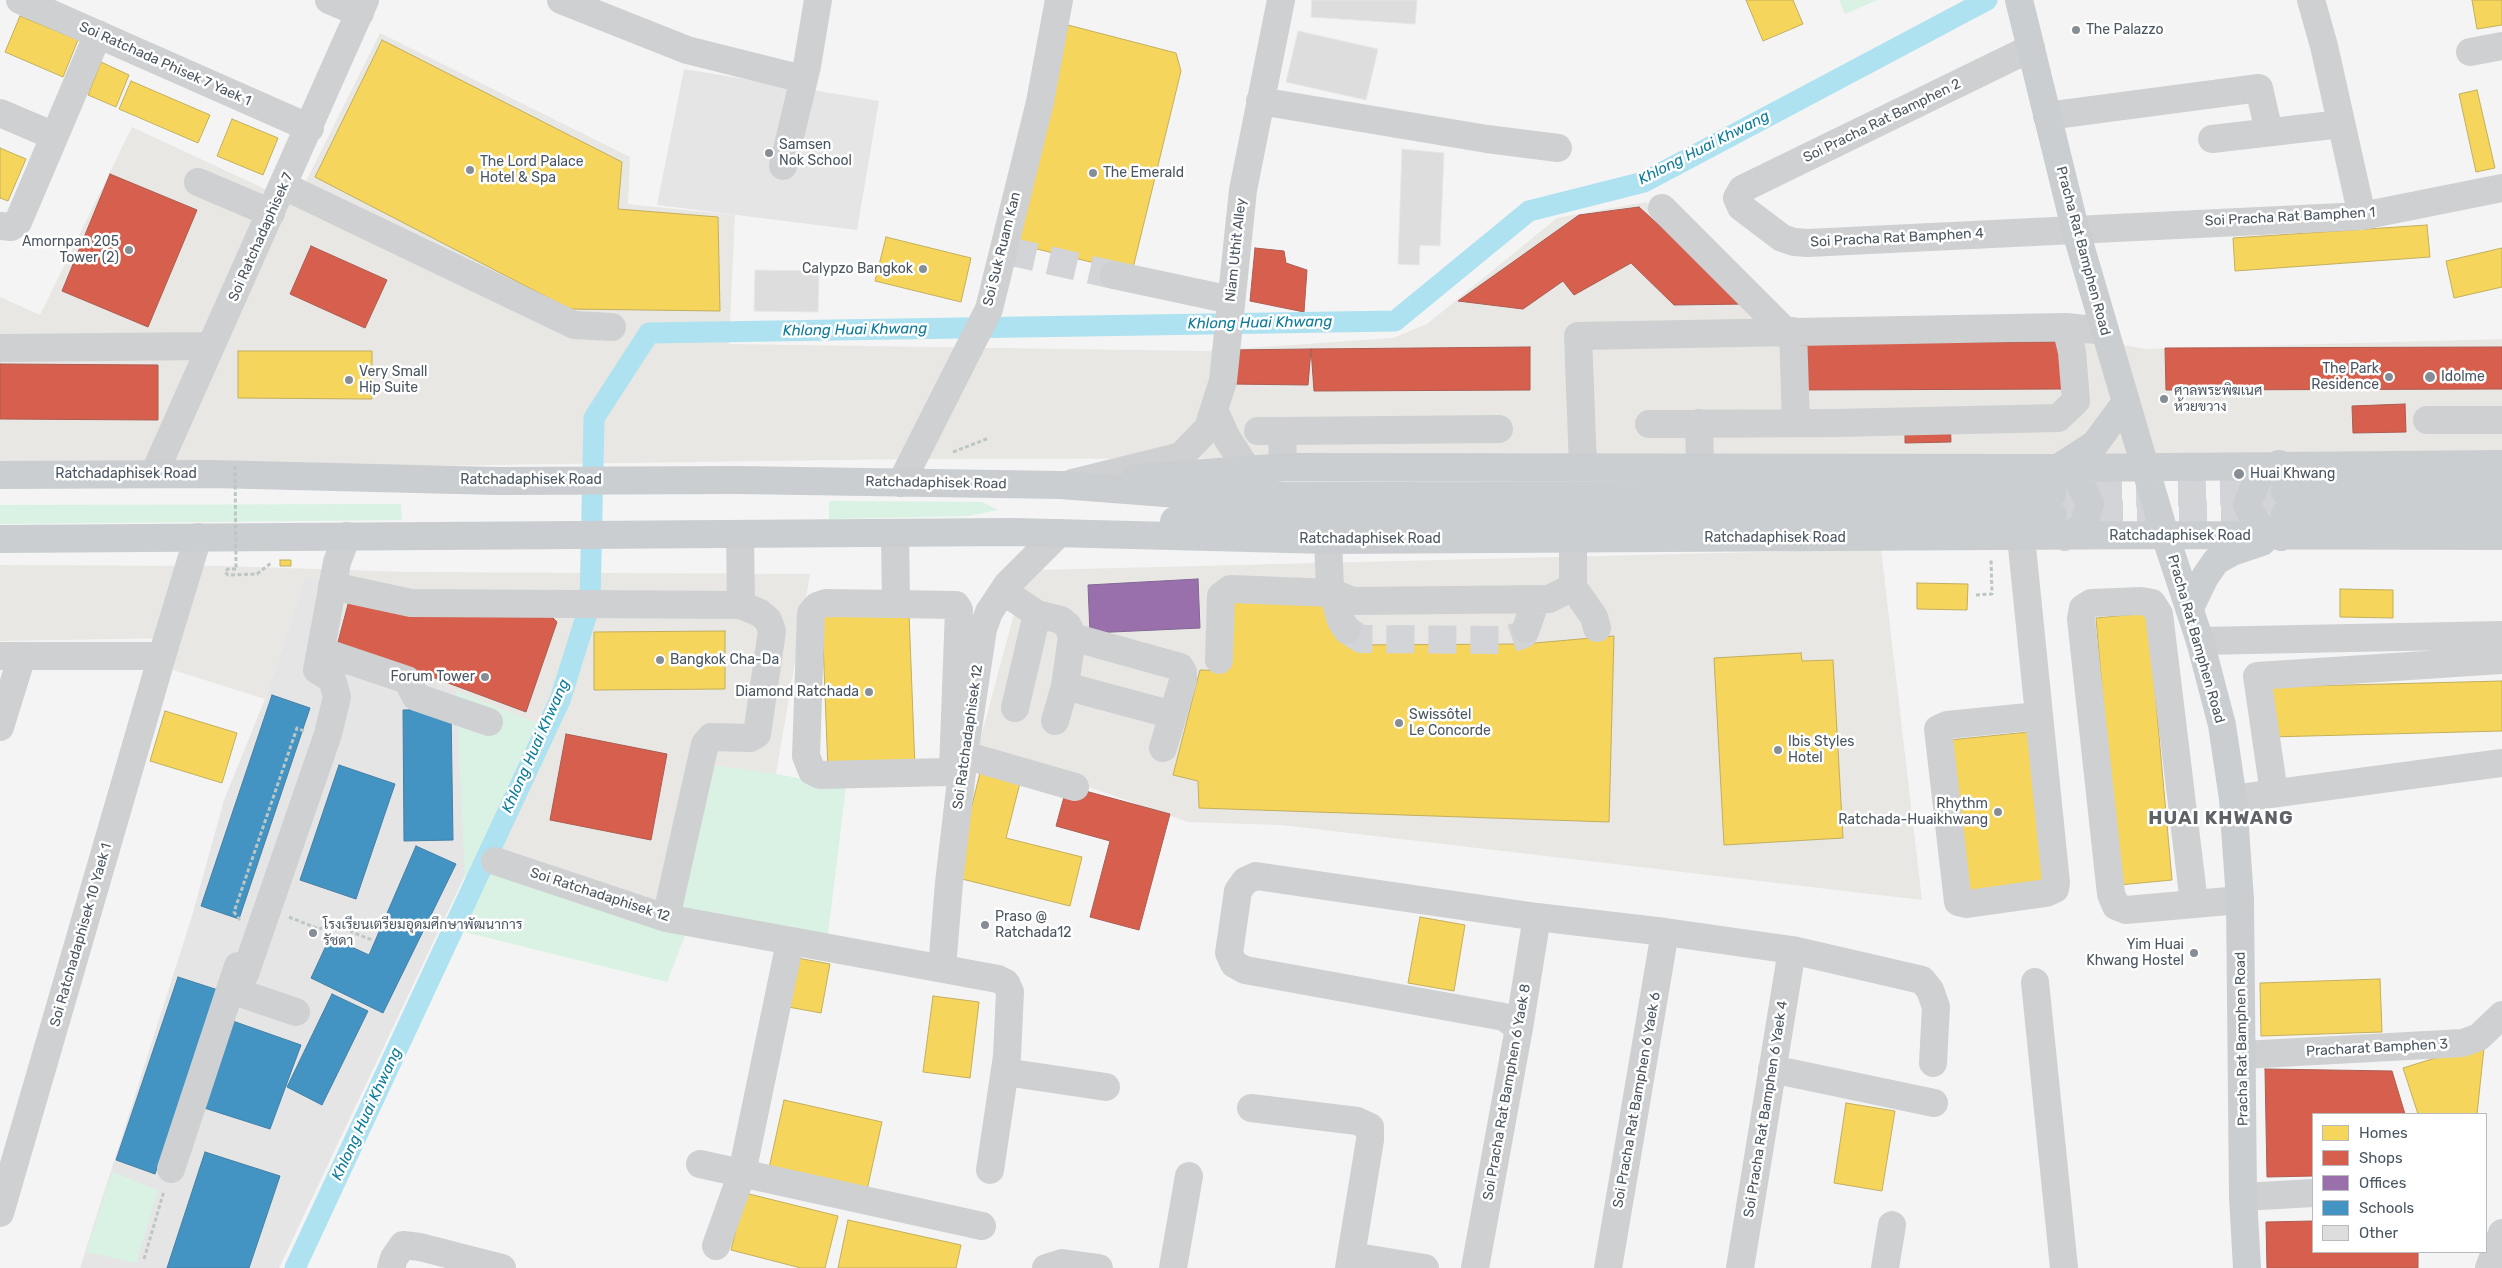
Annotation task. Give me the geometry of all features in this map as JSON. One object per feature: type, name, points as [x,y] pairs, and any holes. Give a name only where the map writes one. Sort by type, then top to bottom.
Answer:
[{"type":"main road","name":"Pracha Rat Bamphen Road","points":[[2020,4],[2075,228],[2165,535],[2200,641],[2222,725],[2233,799],[2240,900],[2243,1197],[2247,1268]]},
{"type":"main road","points":[[2057,515],[2084,527],[2090,504],[2078,480],[2058,468],[2095,444],[2126,402]]},
{"type":"main road","name":"Ratchadaphisek Road","points":[[1061,485],[1283,467],[2058,468],[2279,464],[2502,464]]},
{"type":"main road","points":[[2279,464],[2258,478],[2246,505],[2258,526],[2284,514]]},
{"type":"main road","name":"Ratchadaphisek Road","points":[[0,475],[154,474],[498,481],[737,480],[1061,485],[1204,496],[2057,515],[2165,535],[2284,514],[2502,491]]},
{"type":"main road","name":"Ratchadaphisek Road","points":[[2284,514],[2502,514]]},
{"type":"main road","name":"Ratchadaphisek Road","points":[[2284,514],[2502,536]]},
{"type":"main road","points":[[2190,608],[2205,577],[2216,561],[2232,552],[2284,514]]},
{"type":"main road","name":"Ratchadaphisek Road","points":[[1054,533],[1204,518],[2057,515]]},
{"type":"main road","name":"Ratchadaphisek Road","points":[[0,539],[499,534],[895,533],[1054,533],[1328,540],[2021,537],[2057,515]]},
{"type":"street","name":"Soi Ratchada Phisek 7 Yaek 1","points":[[20,0],[310,128]]},
{"type":"street","points":[[329,0],[363,7]]},
{"type":"street","points":[[561,0],[687,50],[803,79]]},
{"type":"street","points":[[783,166],[803,79],[818,0]]},
{"type":"street","name":"Soi Suk Ruam Kan","points":[[901,483],[989,309],[1005,251],[1040,102],[1059,0]]},
{"type":"street","name":"Niam Uthit Alley","points":[[1061,485],[1180,456],[1208,428],[1215,412],[1223,381],[1242,190],[1281,0]]},
{"type":"street","points":[[2311,0],[2362,216]]},
{"type":"street","name":"Soi Ratchadaphisek 7","points":[[154,474],[363,7]]},
{"type":"street","points":[[5,226],[18,222],[98,34]]},
{"type":"street","points":[[2470,52],[2502,46]]},
{"type":"street","name":"Soi Pracha Rat Bamphen 2","points":[[1737,198],[1742,189],[2031,48]]},
{"type":"street","points":[[2047,116],[2260,88],[2269,132]]},
{"type":"street","points":[[1260,101],[1487,139],[1558,148]]},
{"type":"street","points":[[0,114],[54,136]]},
{"type":"street","points":[[2212,139],[2341,124]]},
{"type":"street","points":[[198,182],[271,213]]},
{"type":"street","points":[[284,186],[574,325],[612,327]]},
{"type":"street","name":"Soi Pracha Rat Bamphen 1","points":[[2075,228],[2362,216],[2502,188]]},
{"type":"street","name":"Soi Pracha Rat Bamphen 4","points":[[1737,198],[1741,207],[1782,238],[1794,242],[2075,228]]},
{"type":"street","points":[[1662,208],[1789,331],[1796,423]]},
{"type":"street","points":[[1114,275],[1230,306]]},
{"type":"street","points":[[1649,424],[2058,418],[2076,401],[2072,352],[2066,327]]},
{"type":"street","points":[[1583,466],[1578,336],[2066,327],[2105,331]]},
{"type":"street","points":[[0,348],[212,346]]},
{"type":"street","points":[[1215,412],[1227,438],[1247,469]]},
{"type":"street","points":[[2428,420],[2502,420]]},
{"type":"street","points":[[1700,423],[1700,467]]},
{"type":"street","points":[[1283,467],[1270,431],[1499,429]]},
{"type":"street","points":[[895,533],[896,604]]},
{"type":"street","name":"Soi Ratchadaphisek 12","points":[[942,968],[949,883],[964,755],[983,629],[989,612],[1003,591],[1054,533]]},
{"type":"street","points":[[740,534],[741,605]]},
{"type":"street","points":[[168,1178],[232,986],[245,974],[328,734],[337,697],[332,679],[317,670],[337,562],[346,536]]},
{"type":"street","name":"Soi Ratchadaphisek 10 Yaek 1","points":[[0,1213],[198,537]]},
{"type":"street","points":[[2021,537],[2056,883],[2055,890],[2046,893],[1967,904],[1958,902],[1938,729],[1947,725],[2038,716]]},
{"type":"street","points":[[1573,539],[1573,587],[1594,616],[1597,628]]},
{"type":"street","points":[[1328,540],[1328,582],[1341,621],[1347,630]]},
{"type":"street","points":[[332,586],[411,603],[741,605],[760,613],[768,620],[772,631],[757,734],[750,738],[711,737],[705,744],[666,918]]},
{"type":"street","points":[[1219,660],[1221,596],[1230,589],[1333,593],[1356,601],[1536,600],[1549,599],[1573,587]]},
{"type":"street","points":[[1003,591],[1037,614],[1061,620],[1068,626],[1072,637],[1065,686],[1055,721]]},
{"type":"street","points":[[1526,629],[1536,600]]},
{"type":"street","points":[[2194,903],[2158,614],[2152,603],[2141,601],[2091,603],[2083,608],[2081,619],[2111,894],[2116,906],[2126,910],[2240,900]]},
{"type":"street","points":[[826,603],[896,604],[956,605],[959,610],[953,769],[947,772],[820,775],[812,771],[806,756],[811,613],[817,606],[826,603]]},
{"type":"street","points":[[1015,708],[1037,614]]},
{"type":"street","points":[[2200,641],[2502,635]]},
{"type":"street","points":[[1072,637],[1180,666],[1183,672],[1183,681],[1164,748]]},
{"type":"street","points":[[321,651],[407,680],[416,697],[490,722]]},
{"type":"street","points":[[0,727],[11,656],[162,656]]},
{"type":"street","points":[[2274,793],[2257,676],[2502,660]]},
{"type":"street","points":[[1065,686],[1173,714]]},
{"type":"street","points":[[964,755],[1075,787]]},
{"type":"street","points":[[2233,799],[2502,763]]},
{"type":"street","name":"Soi Ratchadaphisek 12","points":[[495,861],[666,918],[790,942],[998,978],[1006,983],[1010,992],[1005,1072],[990,1170]]},
{"type":"street","points":[[1519,1028],[1504,1017],[1245,970],[1234,964],[1229,953],[1238,891],[1245,881],[1256,876],[1536,917],[1665,932],[1792,950],[1922,980],[1930,990],[1936,1007],[1933,1063]]},
{"type":"street","name":"Soi Pracha Rat Bamphen 6 Yaek 8","points":[[1475,1268],[1519,1028],[1536,917]]},
{"type":"street","name":"Soi Pracha Rat Bamphen 6 Yaek 6","points":[[1608,1268],[1665,932]]},
{"type":"street","points":[[716,1246],[742,1173],[790,942]]},
{"type":"street","name":"Soi Pracha Rat Bamphen 6 Yaek 4","points":[[1740,1268],[1792,950]]},
{"type":"street","points":[[2035,982],[2064,1268]]},
{"type":"street","points":[[232,986],[296,1012]]},
{"type":"street","name":"Pracharat Bamphen 3","points":[[2243,1055],[2463,1043],[2479,1037],[2502,1015]]},
{"type":"street","points":[[1772,1069],[1934,1103]]},
{"type":"street","points":[[1005,1072],[1106,1087]]},
{"type":"street","points":[[1251,1108],[1358,1121],[1370,1127],[1370,1140],[1350,1262],[1425,1268]]},
{"type":"street","points":[[700,1164],[982,1226]]},
{"type":"street","points":[[1173,1268],[1189,1176]]},
{"type":"street","points":[[2243,1197],[2312,1193]]},
{"type":"street","points":[[1886,1268],[1892,1225]]},
{"type":"street","points":[[2490,1268],[2502,1233]]},
{"type":"street","points":[[391,1268],[394,1258],[404,1246],[420,1247],[502,1268]]},
{"type":"street","points":[[1046,1268],[1062,1262],[1099,1268]]},
{"type":"path","points":[[953,452],[989,438]]},
{"type":"path","points":[[235,466],[236,569],[226,570],[228,575],[256,574],[271,563]]},
{"type":"path","points":[[1976,594],[1992,594],[1991,558]]},
{"type":"path","points":[[238,898],[319,929],[332,924],[372,940]]},
{"type":"path","points":[[144,1259],[168,1178]]},
{"type":"shaded area","points":[[380,33],[630,157],[628,204],[735,215],[729,344],[1204,351],[1393,338],[1427,324],[1557,218],[1646,202],[1768,323],[2077,336],[2145,349],[2502,339],[2502,456],[907,459],[345,467],[0,468],[0,297],[40,315],[132,127],[295,203]]},
{"type":"shaded area","name":"Samsen Nok School","points":[[684,69],[879,101],[857,230],[657,205]]},
{"type":"shaded area","points":[[1881,549],[1922,900],[1281,825],[1188,822],[978,748],[1021,588],[1038,570]]},
{"type":"shaded area","points":[[0,565],[223,566],[410,572],[810,574],[776,774],[712,766],[672,931],[474,860],[537,723],[332,643],[305,578],[265,699],[173,670],[178,638],[0,641]]},
{"type":"shaded area","name":"โรงเรียนเตรียมอุดมศึกษาพัฒนาการ รัชดา","points":[[305,578],[348,581],[333,643],[537,723],[279,1268],[80,1268],[192,916],[224,800],[265,699]]},
{"type":"green space","points":[[1839,0],[1878,0],[1845,14]]},
{"type":"green space","points":[[829,501],[982,502],[998,510],[968,516],[829,519]]},
{"type":"green space","points":[[401,504],[402,520],[0,524],[0,505]]},
{"type":"green space","points":[[456,691],[537,723],[465,880]]},
{"type":"green space","points":[[712,765],[846,787],[828,934],[678,906]]},
{"type":"green space","points":[[491,867],[685,936],[667,982],[464,932]]},
{"type":"green space","points":[[112,1172],[158,1190],[136,1263],[86,1252]]},
{"type":"building: Homes","points":[[1746,0],[1793,0],[1803,24],[1763,41]]},
{"type":"building: Homes","points":[[2472,0],[2502,0],[2502,25],[2477,29]]},
{"type":"building: Homes","points":[[20,16],[78,40],[63,77],[5,52]]},
{"type":"building: Homes","name":"The Emerald","points":[[1068,25],[1176,53],[1181,71],[1132,272],[1012,243]]},
{"type":"building: Homes","name":"The Lord Palace Hotel & Spa","points":[[382,40],[622,162],[618,209],[718,217],[720,311],[570,309],[315,177]]},
{"type":"building: Homes","points":[[101,62],[129,75],[116,107],[88,95]]},
{"type":"building: Homes","points":[[131,81],[210,115],[198,143],[119,109]]},
{"type":"building: Homes","points":[[2477,90],[2495,168],[2476,172],[2459,94]]},
{"type":"building: Homes","points":[[232,119],[278,138],[263,175],[217,156]]},
{"type":"building: Homes","points":[[0,148],[26,159],[8,201],[0,198]]},
{"type":"building: Homes","points":[[2427,225],[2430,257],[2235,271],[2233,238]]},
{"type":"building: Homes","name":"Calypzo Bangkok","points":[[886,237],[971,258],[961,302],[875,281]]},
{"type":"building: Homes","points":[[2502,248],[2502,287],[2454,298],[2446,261]]},
{"type":"building: Homes","points":[[238,351],[372,351],[372,399],[238,398]]},
{"type":"building: Homes","points":[[280,560],[291,560],[291,566],[280,566]]},
{"type":"building: Homes","points":[[1917,583],[1968,584],[1967,610],[1917,609]]},
{"type":"building: Homes","points":[[2340,589],[2393,590],[2393,618],[2340,617]]},
{"type":"building: Homes","name":"Swissôtel Le Concorde","points":[[1231,594],[1327,601],[1331,627],[1353,645],[1524,644],[1614,636],[1609,822],[1199,808],[1198,781],[1173,775],[1200,670],[1226,671]]},
{"type":"building: Homes","name":"Diamond Ratchada","points":[[909,613],[915,768],[828,771],[822,616]]},
{"type":"building: Homes","points":[[2148,613],[2172,880],[2119,885],[2096,618]]},
{"type":"building: Homes","name":"Bangkok Cha-Da","points":[[725,631],[725,689],[594,690],[594,632]]},
{"type":"building: Homes","name":"Ibis Styles Hotel","points":[[1801,653],[1802,661],[1833,660],[1843,838],[1724,845],[1714,658]]},
{"type":"building: Homes","points":[[2502,681],[2502,731],[2270,737],[2269,687]]},
{"type":"building: Homes","points":[[165,711],[237,733],[222,783],[150,761]]},
{"type":"building: Homes","name":"Rhythm Ratchada-Huaikhwang","points":[[2029,732],[2046,884],[1967,895],[1949,740]]},
{"type":"building: Homes","points":[[980,773],[1020,783],[1006,838],[1082,857],[1070,906],[954,877]]},
{"type":"building: Homes","points":[[1420,917],[1465,925],[1454,991],[1408,983]]},
{"type":"building: Homes","points":[[792,957],[830,964],[821,1013],[783,1006]]},
{"type":"building: Homes","points":[[2380,979],[2382,1032],[2261,1036],[2260,983]]},
{"type":"building: Homes","points":[[933,996],[979,1002],[970,1078],[923,1072]]},
{"type":"building: Homes","points":[[2484,1048],[2477,1113],[2418,1113],[2403,1068],[2445,1055]]},
{"type":"building: Homes","points":[[784,1100],[882,1122],[867,1190],[769,1168]]},
{"type":"building: Homes","points":[[1846,1103],[1895,1111],[1882,1191],[1834,1183]]},
{"type":"building: Homes","points":[[745,1193],[838,1216],[825,1268],[801,1268],[731,1250]]},
{"type":"building: Homes","points":[[848,1220],[961,1245],[956,1268],[838,1268]]},
{"type":"building: Shops","name":"Amornpan 205 Tower (2)","points":[[110,174],[197,210],[148,327],[62,291]]},
{"type":"building: Shops","points":[[1639,207],[1746,304],[1674,305],[1631,263],[1574,295],[1563,281],[1523,309],[1458,301],[1579,215]]},
{"type":"building: Shops","points":[[311,246],[387,280],[365,328],[290,294]]},
{"type":"building: Shops","points":[[1255,248],[1284,251],[1286,263],[1307,270],[1304,312],[1250,301]]},
{"type":"building: Shops","points":[[2066,342],[2066,389],[1795,390],[1795,343]]},
{"type":"building: Shops","points":[[1530,347],[1530,390],[1314,391],[1311,349]]},
{"type":"building: Shops","points":[[2502,347],[2502,389],[2166,390],[2165,348]]},
{"type":"building: Shops","points":[[1311,349],[1308,385],[1232,384],[1231,350]]},
{"type":"building: Shops","points":[[0,364],[158,365],[158,420],[0,419]]},
{"type":"building: Shops","points":[[2405,404],[2406,432],[2353,433],[2352,406]]},
{"type":"building: Shops","points":[[1950,416],[1951,442],[1905,443],[1905,417]]},
{"type":"building: Shops","name":"Forum Tower","points":[[351,593],[549,614],[557,622],[526,712],[338,642]]},
{"type":"building: Shops","points":[[566,734],[667,754],[651,840],[550,820]]},
{"type":"building: Shops","points":[[1067,786],[1170,814],[1139,930],[1090,917],[1110,841],[1056,826]]},
{"type":"building: Shops","points":[[2265,1069],[2392,1071],[2405,1113],[2312,1113],[2312,1176],[2267,1177]]},
{"type":"building: Shops","points":[[2312,1221],[2312,1253],[2418,1253],[2418,1268],[2267,1268],[2266,1222]]},
{"type":"building: Offices","points":[[1198,579],[1200,628],[1090,633],[1088,585]]},
{"type":"building: Schools","points":[[272,695],[310,708],[239,919],[201,906]]},
{"type":"building: Schools","points":[[451,709],[453,840],[404,841],[403,710]]},
{"type":"building: Schools","points":[[339,765],[395,784],[356,899],[300,880]]},
{"type":"building: Schools","points":[[416,846],[456,864],[383,1013],[311,978],[330,937],[369,955]]},
{"type":"building: Schools","points":[[178,977],[218,990],[155,1174],[116,1160]]},
{"type":"building: Schools","points":[[332,994],[368,1011],[322,1105],[287,1087]]},
{"type":"building: Schools","points":[[227,1019],[301,1045],[270,1129],[198,1106]]},
{"type":"building: Schools","points":[[205,1152],[280,1176],[249,1268],[167,1268]]},
{"type":"building: Other","points":[[1312,0],[1417,0],[1415,24],[1311,17]]},
{"type":"building: Other","points":[[1298,31],[1378,49],[1366,100],[1286,82]]},
{"type":"building: Other","points":[[1402,149],[1444,153],[1440,246],[1420,245],[1419,265],[1398,264]]},
{"type":"building: Other","points":[[755,270],[819,271],[818,312],[754,311]]},
{"type":"waterway","name":"Khlong Huai Khwang","points":[[295,1268],[560,700],[590,604],[594,418],[649,333],[1395,321],[1529,211],[1644,182],[1987,0]]},
{"type":"tunnel","points":[[1008,251],[1114,275]]},
{"type":"tunnel","points":[[2052,494],[2285,491]]},
{"type":"tunnel","points":[[2053,515],[2285,514]]},
{"type":"tunnel","points":[[1347,630],[1361,639],[1507,640],[1524,634],[1526,629]]},
{"type":"place","name":"The Palazzo","points":[[2076,30]]},
{"type":"place","name":"Samsen Nok School","points":[[769,153]]},
{"type":"place","name":"The Lord Palace Hotel & Spa","points":[[470,170]]},
{"type":"place","name":"The Emerald","points":[[1093,173]]},
{"type":"place","name":"Amornpan 205 Tower (2)","points":[[129,250]]},
{"type":"place","name":"Calypzo Bangkok","points":[[923,269]]},
{"type":"place","name":"The Park Residence","points":[[2389,377]]},
{"type":"place","name":"Idolme","points":[[2430,377]]},
{"type":"place","name":"Very Small Hip Suite","points":[[349,380]]},
{"type":"place","name":"ศาลพระพิฆเนศ ห้วยขวาง","points":[[2164,399]]},
{"type":"place","name":"Huai Khwang","points":[[2239,474]]},
{"type":"place","name":"Bangkok Cha-Da","points":[[660,660]]},
{"type":"place","name":"Forum Tower","points":[[485,677]]},
{"type":"place","name":"Diamond Ratchada","points":[[869,692]]},
{"type":"place","name":"Swissôtel Le Concorde","points":[[1399,723]]},
{"type":"place","name":"Ibis Styles Hotel","points":[[1778,750]]},
{"type":"place","name":"Rhythm Ratchada-Huaikhwang","points":[[1998,812]]},
{"type":"place","name":"Praso @ Ratchada12","points":[[985,925]]},
{"type":"place","name":"โรงเรียนเตรียมอุดมศึกษาพัฒนาการ รัชดา","points":[[313,933]]},
{"type":"place","name":"Yim Huai Khwang Hostel","points":[[2194,953]]},
{"type":"district","name":"HUAI KHWANG","points":[[2221,819]]}]
